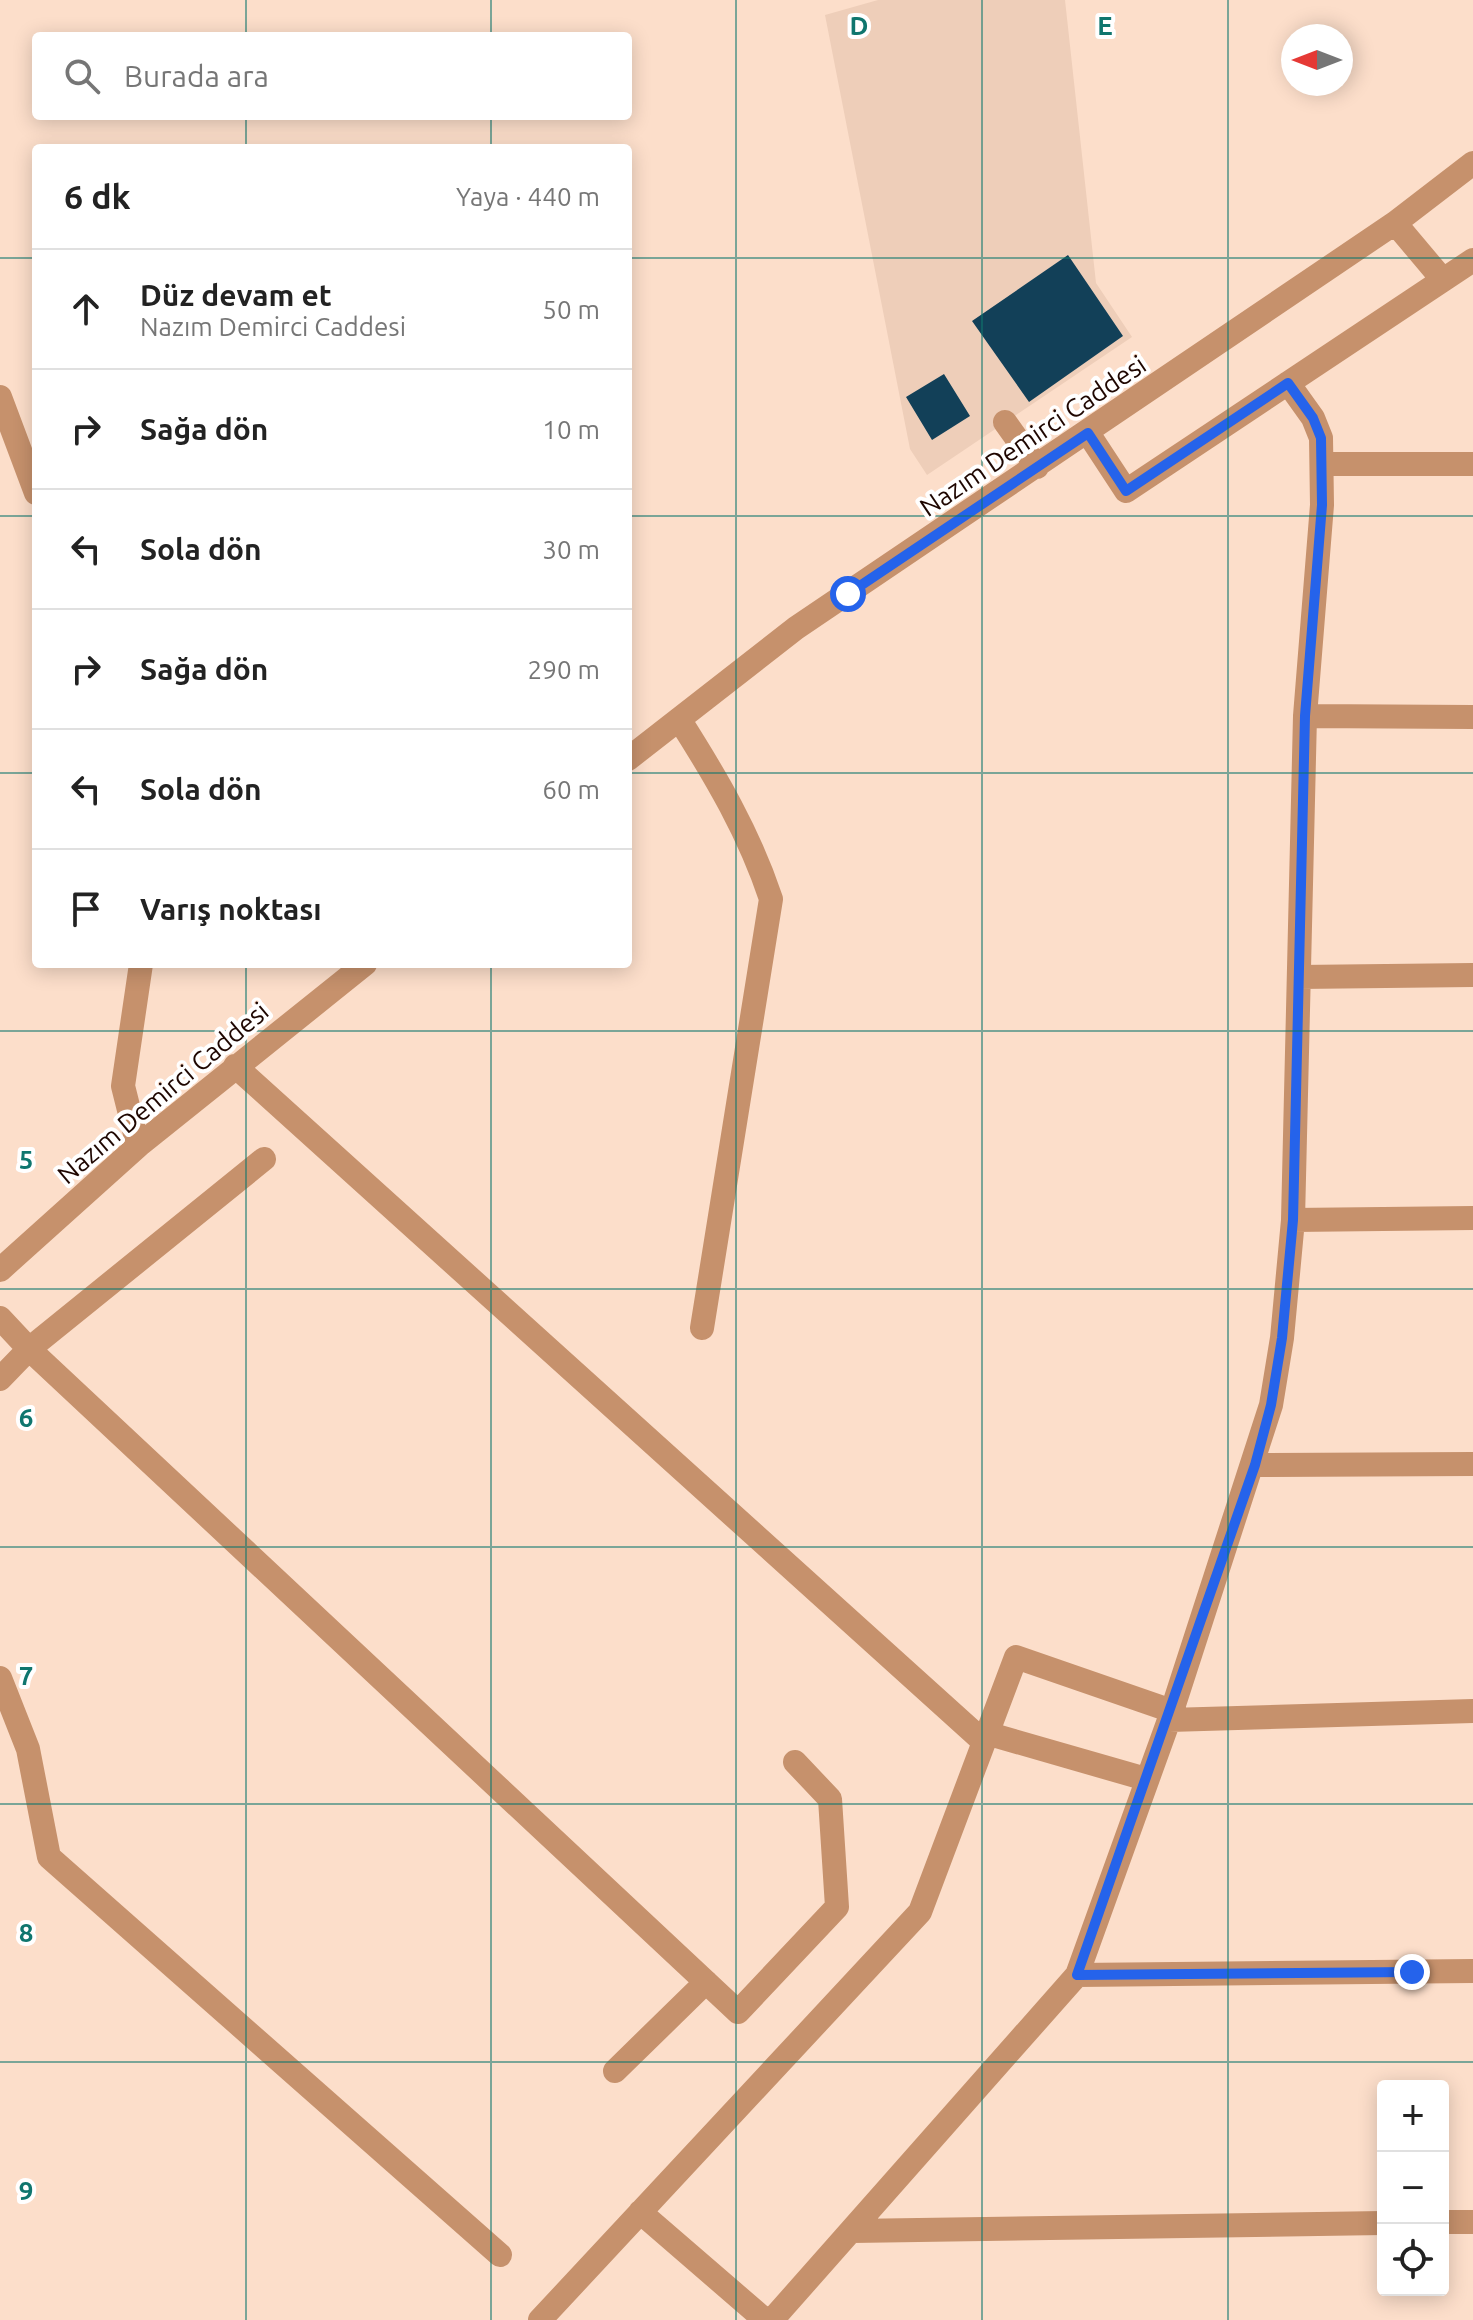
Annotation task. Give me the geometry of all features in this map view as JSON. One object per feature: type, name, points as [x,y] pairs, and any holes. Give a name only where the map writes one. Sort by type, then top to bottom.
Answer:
[{"type":"street","name":"Nazım Demirci Caddesi","points":[[632,756],[796,628],[1395,223],[1473,163]]},
{"type":"street","points":[[1395,223],[1443,280]]},
{"type":"street","points":[[1088,433],[1126,491],[1473,260]]},
{"type":"street","points":[[772,2320],[1077,1975],[1170,1716],[1255,1465],[1271,1405],[1282,1338],[1293,1220],[1305,716],[1322,464],[1321,438],[1313,418],[1288,383]]},
{"type":"street","points":[[0,397],[32,482]]},
{"type":"street","points":[[1005,422],[1037,467]]},
{"type":"street","points":[[1322,464],[1473,464]]},
{"type":"street","points":[[1305,716],[1473,717]]},
{"type":"street","points":[[679,719],[720,783],[749,839],[771,899],[702,1328]]},
{"type":"street","points":[[138,1146],[123,1086],[140,968]]},
{"type":"street","name":"Nazım Demirci Caddesi","points":[[0,1270],[138,1146],[360,968]]},
{"type":"street","points":[[1299,977],[1473,975]]},
{"type":"street","points":[[235,1066],[985,1738],[1146,1779]]},
{"type":"street","points":[[0,1379],[29,1349],[264,1159]]},
{"type":"street","points":[[1293,1220],[1473,1218]]},
{"type":"street","points":[[0,1318],[29,1349],[738,2012],[837,1907],[830,1799],[795,1762]]},
{"type":"street","points":[[1255,1465],[1473,1464]]},
{"type":"street","points":[[540,2320],[920,1912],[1016,1657],[1170,1716],[1473,1711]]},
{"type":"street","points":[[0,1678],[28,1749],[49,1857],[500,2255]]},
{"type":"street","points":[[1077,1975],[1473,1971]]},
{"type":"street","points":[[615,2071],[706,1982]]},
{"type":"street","points":[[640,2212],[765,2320]]},
{"type":"street","points":[[1449,2222],[1473,2222]]},
{"type":"street","points":[[852,2231],[1377,2223]]},
{"type":"shaded area","points":[[878,0],[1065,0],[1096,283],[1132,337],[927,475],[910,449],[825,15]]},
{"type":"building","points":[[1068,255],[1123,336],[1029,402],[972,321]]},
{"type":"building","points":[[944,374],[970,416],[932,440],[906,397]]},
{"type":"route","points":[[848,594],[1088,433],[1126,491],[1288,383],[1313,418],[1321,438],[1322,505],[1305,716],[1293,1220],[1282,1338],[1271,1405],[1255,1465],[1169,1720],[1077,1975],[1412,1972]]}]
